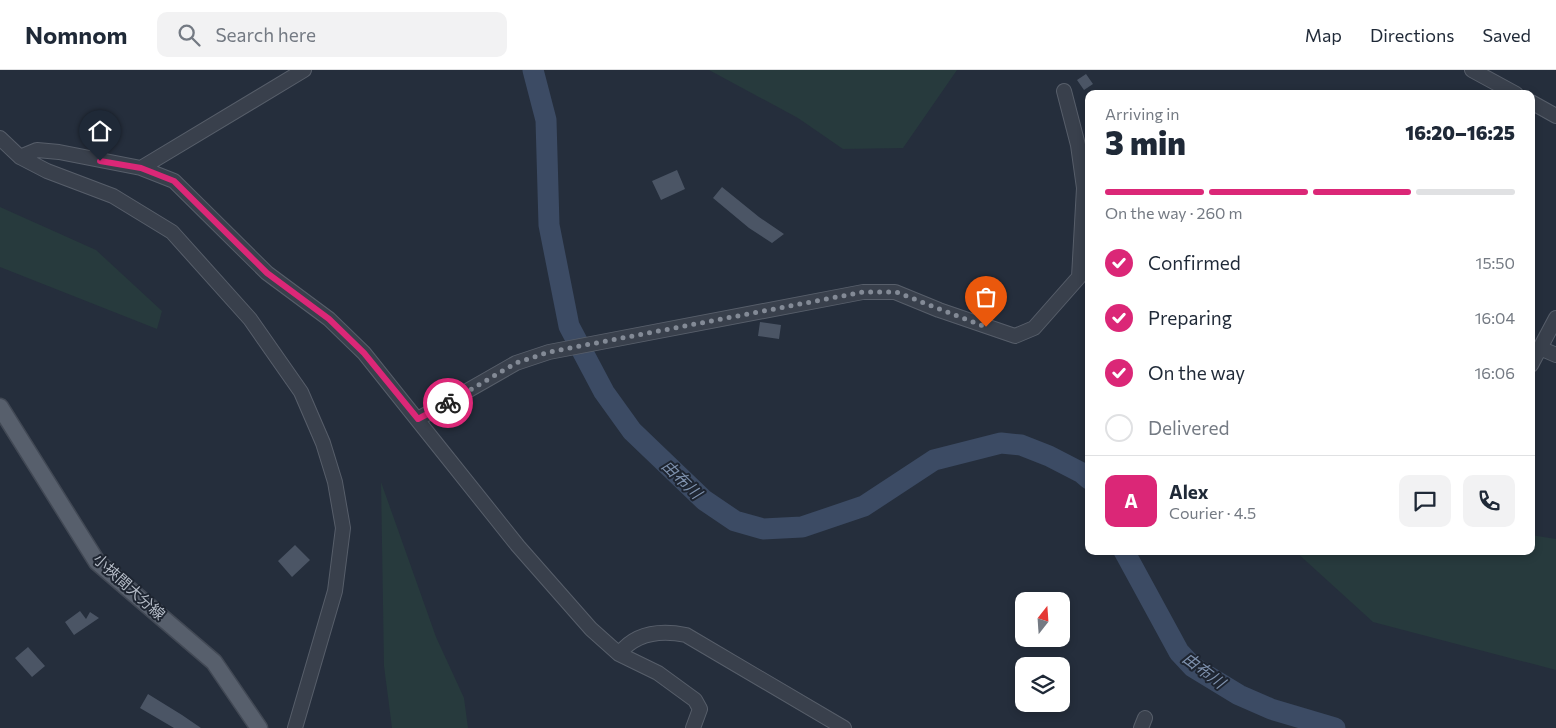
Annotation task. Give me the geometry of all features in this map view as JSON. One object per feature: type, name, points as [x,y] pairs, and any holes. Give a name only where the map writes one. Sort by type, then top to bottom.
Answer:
[{"type":"main road","name":"小挾間大分線","points":[[0,407],[96,562],[214,662],[260,728]]},
{"type":"street","points":[[141,168],[215,121],[304,70]]},
{"type":"street","points":[[1472,70],[1509,90]]},
{"type":"street","points":[[418,419],[516,363],[549,352],[863,292],[896,292],[939,310],[1015,336],[1034,328],[1084,277],[1084,188],[1078,145],[1064,90]]},
{"type":"street","points":[[1535,104],[1556,116]]},
{"type":"street","points":[[0,138],[20,157],[47,171],[113,196],[172,232],[250,319],[301,392],[323,443],[335,482],[342,528],[335,591],[295,728]]},
{"type":"street","points":[[20,157],[37,150],[44,150],[141,168],[174,181],[267,273],[329,319],[364,353],[518,546],[591,629],[619,654],[658,672],[695,700],[700,709],[693,728]]},
{"type":"street","points":[[1535,357],[1556,318]]},
{"type":"street","points":[[1540,348],[1556,355]]},
{"type":"street","points":[[619,654],[623,648],[645,634],[666,631],[686,635],[844,728]]},
{"type":"shaded area","points":[[709,70],[957,70],[903,148],[843,149],[798,118]]},
{"type":"shaded area","points":[[0,207],[96,250],[162,311],[157,329],[0,267]]},
{"type":"shaded area","points":[[381,482],[436,637],[464,698],[468,728],[392,728],[384,666]]},
{"type":"shaded area","points":[[1535,536],[1556,539],[1556,670],[1373,622],[1299,555],[1535,555]]},
{"type":"building","points":[[1086,74],[1093,84],[1084,90],[1077,80]]},
{"type":"building","points":[[677,170],[685,189],[661,200],[652,181]]},
{"type":"building","points":[[722,187],[759,217],[784,234],[772,243],[749,228],[713,198]]},
{"type":"building","points":[[760,322],[781,325],[779,339],[758,336]]},
{"type":"building","points":[[295,545],[310,560],[292,577],[278,561]]},
{"type":"building","points":[[80,611],[86,619],[90,612],[99,618],[74,635],[65,622]]},
{"type":"building","points":[[28,647],[45,666],[32,677],[15,658]]},
{"type":"building","points":[[148,694],[201,728],[174,728],[140,708]]},
{"type":"waterway","name":"由布川","points":[[533,70],[546,120],[549,225],[569,326],[604,392],[632,431],[704,500],[735,521],[763,529],[802,527],[864,506],[934,460],[1001,443],[1021,445],[1049,456],[1085,476]]},
{"type":"waterway","name":"由布川","points":[[1126,555],[1179,652],[1193,667],[1239,695],[1271,709],[1335,728]]},
{"type":"way so far","points":[[448,403],[516,363],[549,352],[863,292],[896,292],[986,327]]},
{"type":"route","points":[[100,161],[141,168],[174,181],[267,273],[329,319],[364,353],[384,380],[418,419],[448,403]]}]
